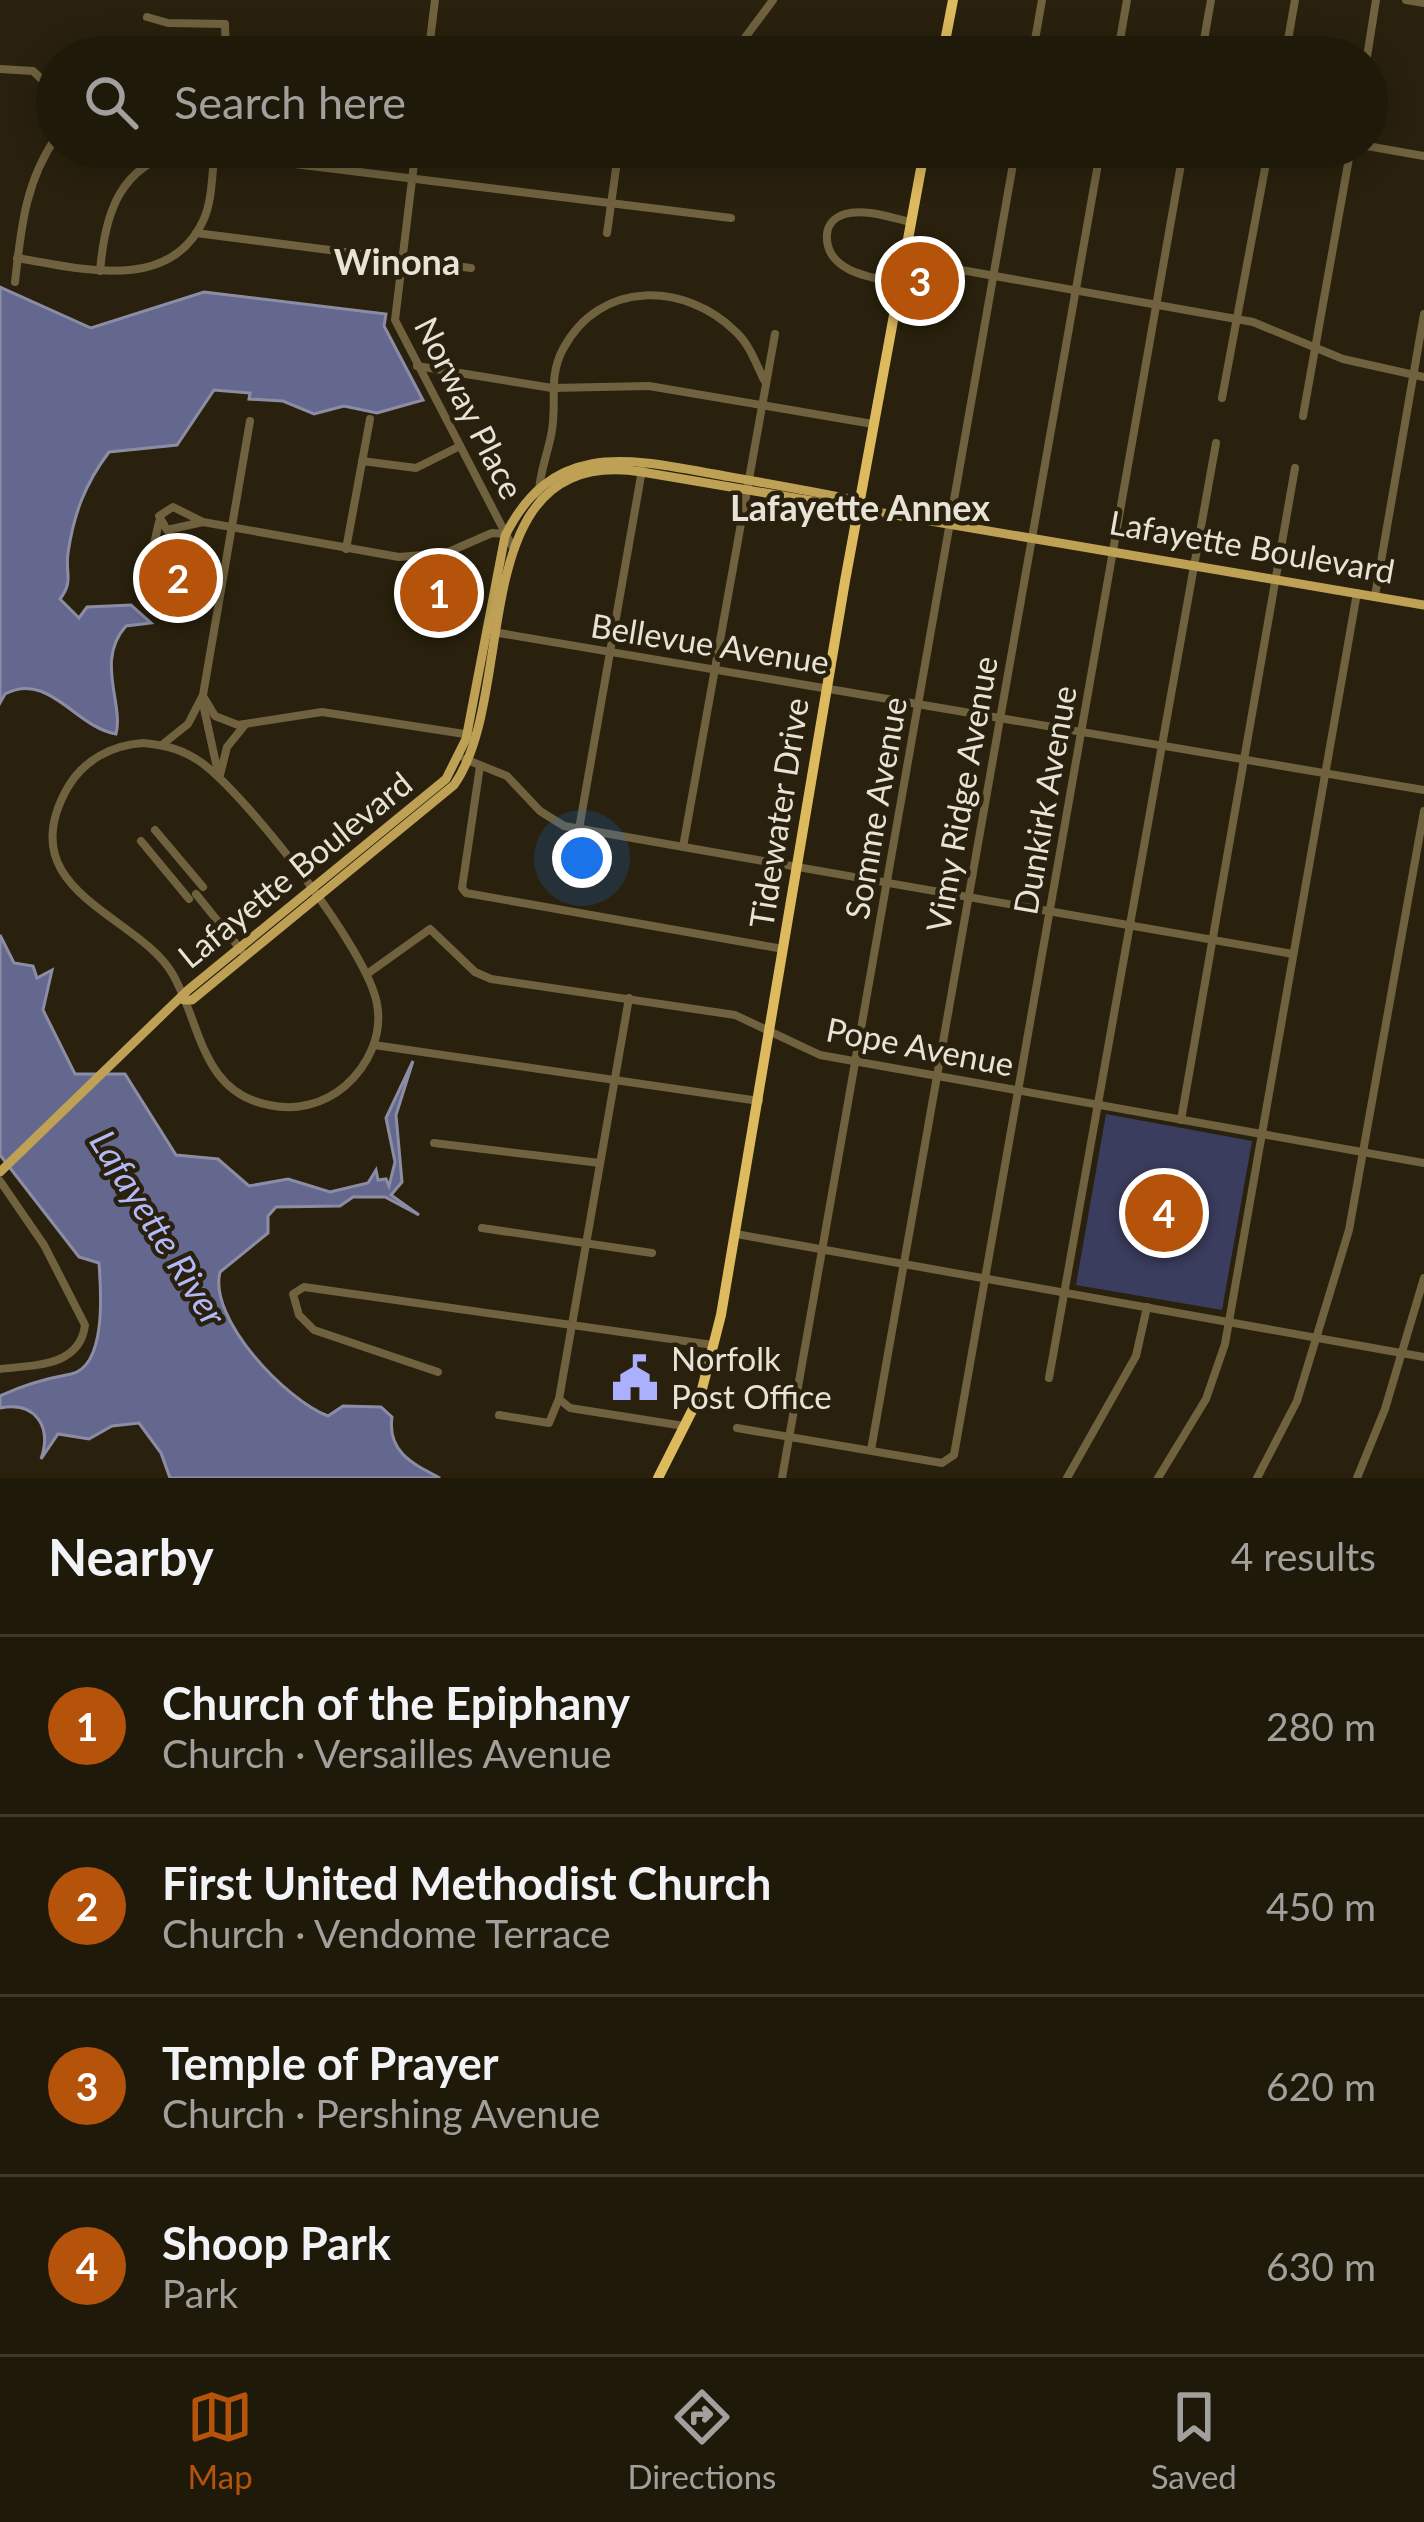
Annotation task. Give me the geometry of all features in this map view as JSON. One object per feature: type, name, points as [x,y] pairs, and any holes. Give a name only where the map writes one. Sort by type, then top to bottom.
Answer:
[{"type":"highway","points":[[946,36],[952,0]]},
{"type":"highway","name":"Tidewater Drive","points":[[658,1478],[686,1426],[714,1346],[760,1102],[858,506],[921,168]]},
{"type":"main road","name":"Lafayette Boulevard","points":[[2,1174],[184,1000],[188,990],[317,893],[470,761],[506,534],[540,495],[590,463],[643,466],[850,499],[858,506],[1424,605]]},
{"type":"main road","name":"Lafayette Boulevard","points":[[491,632],[512,546],[540,495]]},
{"type":"street","points":[[431,36],[435,0]]},
{"type":"street","points":[[746,36],[773,0]]},
{"type":"street","points":[[1036,36],[1042,0]]},
{"type":"street","points":[[1121,36],[1127,0]]},
{"type":"street","points":[[1205,36],[1211,0]]},
{"type":"street","points":[[1289,36],[1295,0]]},
{"type":"street","points":[[1370,36],[1376,0]]},
{"type":"street","points":[[1406,0],[1424,3]]},
{"type":"street","points":[[147,17],[227,26],[227,36]]},
{"type":"street","points":[[0,69],[36,74]]},
{"type":"street","points":[[1388,150],[1424,156]]},
{"type":"street","points":[[15,282],[32,182],[40,168]]},
{"type":"street","points":[[100,271],[110,209],[128,179],[147,168]]},
{"type":"street","points":[[17,259],[100,271],[152,266],[196,233],[206,214],[212,168]]},
{"type":"street","points":[[349,168],[730,218]]},
{"type":"street","name":"Norway Place","points":[[413,168],[395,320],[512,546]]},
{"type":"street","points":[[607,233],[616,168]]},
{"type":"street","name":"Somme Avenue","points":[[782,1478],[1012,168]]},
{"type":"street","name":"Vimy Ridge Avenue","points":[[871,1450],[1097,168]]},
{"type":"street","name":"Dunkirk Avenue","points":[[871,1450],[951,1460],[1180,168]]},
{"type":"street","points":[[1222,398],[1265,168]]},
{"type":"street","points":[[1304,416],[1347,168]]},
{"type":"street","points":[[899,283],[867,278],[839,262],[830,251],[828,230],[833,220],[850,213],[911,222]]},
{"type":"street","points":[[196,233],[471,268]]},
{"type":"street","points":[[903,260],[1237,319],[1276,328],[1316,348],[1419,376]]},
{"type":"street","points":[[540,495],[554,422],[551,388],[561,352],[587,320],[623,299],[652,294],[692,300],[743,340],[764,380]]},
{"type":"street","points":[[1375,596],[1419,376],[1424,314]]},
{"type":"street","points":[[683,847],[775,334]]},
{"type":"street","points":[[417,365],[551,388],[649,386],[873,424]]},
{"type":"street","points":[[346,549],[370,419]]},
{"type":"street","points":[[161,745],[188,724],[202,695],[250,421]]},
{"type":"street","points":[[1049,1378],[1216,443]]},
{"type":"street","points":[[362,461],[416,468],[460,446]]},
{"type":"street","points":[[579,829],[643,466]]},
{"type":"street","points":[[1181,1120],[1294,468]]},
{"type":"street","points":[[150,562],[164,508],[173,507],[231,529],[346,549],[428,556],[457,551],[492,533],[506,534]]},
{"type":"street","points":[[159,520],[172,530],[203,522]]},
{"type":"street","points":[[1158,1478],[1206,1399],[1229,1322],[1357,593]]},
{"type":"street","name":"Bellevue Avenue","points":[[491,632],[1424,790]]},
{"type":"street","points":[[202,695],[214,716],[245,725],[322,712],[472,735]]},
{"type":"street","points":[[202,695],[220,778]]},
{"type":"street","points":[[220,778],[227,747],[245,725]]},
{"type":"street","points":[[161,745],[190,755],[220,778],[317,893],[367,974],[379,1014],[374,1045],[354,1078],[326,1099],[299,1106],[261,1104],[230,1087],[214,1070],[158,954],[82,898],[64,872],[56,838],[62,801],[83,769],[121,746],[161,745]]},
{"type":"street","points":[[784,950],[463,891],[470,761],[516,782],[548,818],[579,829],[1293,954]]},
{"type":"street","points":[[1257,1478],[1288,1423],[1349,1230],[1424,811]]},
{"type":"street","points":[[155,830],[242,952]]},
{"type":"street","points":[[141,842],[196,893]]},
{"type":"street","name":"Pope Avenue","points":[[367,974],[430,929],[482,976],[735,1015],[820,1055],[1424,1163]]},
{"type":"street","points":[[499,1415],[549,1423],[559,1399],[629,998]]},
{"type":"street","points":[[374,1045],[760,1102]]},
{"type":"street","points":[[434,1143],[600,1163]]},
{"type":"street","points":[[0,1368],[67,1358],[82,1341],[85,1325],[2,1174]]},
{"type":"street","points":[[482,1228],[652,1253]]},
{"type":"street","points":[[736,1234],[1424,1357]]},
{"type":"street","points":[[1357,1478],[1424,1279]]},
{"type":"street","points":[[438,1372],[314,1330],[292,1304],[294,1292],[304,1287],[714,1346]]},
{"type":"street","points":[[1066,1478],[1136,1355],[1147,1307]]},
{"type":"street","points":[[559,1399],[569,1408],[686,1426]]},
{"type":"street","points":[[737,1427],[871,1450]]},
{"type":"shaded area","points":[[1106,1114],[1252,1141],[1222,1310],[1076,1285]]},
{"type":"water","points":[[0,287],[91,328],[204,292],[386,314],[384,326],[423,400],[377,413],[344,406],[314,414],[283,401],[249,399],[250,393],[214,390],[177,445],[109,452],[77,512],[68,553],[68,582],[60,599],[79,618],[87,607],[131,605],[151,623],[126,626],[112,653],[116,734],[35,690],[5,694],[0,703]]},
{"type":"water","name":"Lafayette River","points":[[0,935],[14,963],[33,966],[37,978],[52,970],[43,1010],[75,1074],[125,1074],[176,1155],[218,1159],[249,1186],[288,1179],[330,1192],[368,1183],[376,1170],[378,1180],[386,1179],[389,1186],[395,1162],[386,1118],[413,1061],[396,1115],[402,1182],[391,1195],[419,1215],[385,1197],[353,1197],[340,1206],[276,1207],[268,1216],[268,1233],[220,1272],[219,1291],[238,1334],[292,1393],[328,1416],[343,1406],[381,1407],[392,1417],[398,1448],[440,1478],[170,1478],[161,1453],[139,1423],[112,1426],[89,1439],[58,1434],[41,1459],[44,1437],[38,1419],[23,1409],[0,1408],[0,1396],[83,1368],[99,1326],[99,1263],[79,1257],[0,1155]]},
{"type":"place","name":"Temple of Prayer","points":[[920,281]]},
{"type":"place","name":"First United Methodist Church","points":[[178,578]]},
{"type":"place","name":"Church of the Epiphany","points":[[439,593]]},
{"type":"place","name":"Shoop Park","points":[[1164,1213]]},
{"type":"place","name":"Norfolk Post Office","points":[[635,1378]]},
{"type":"district","name":"Winona","points":[[397,262]]},
{"type":"district","name":"Lafayette Annex","points":[[860,508]]}]
